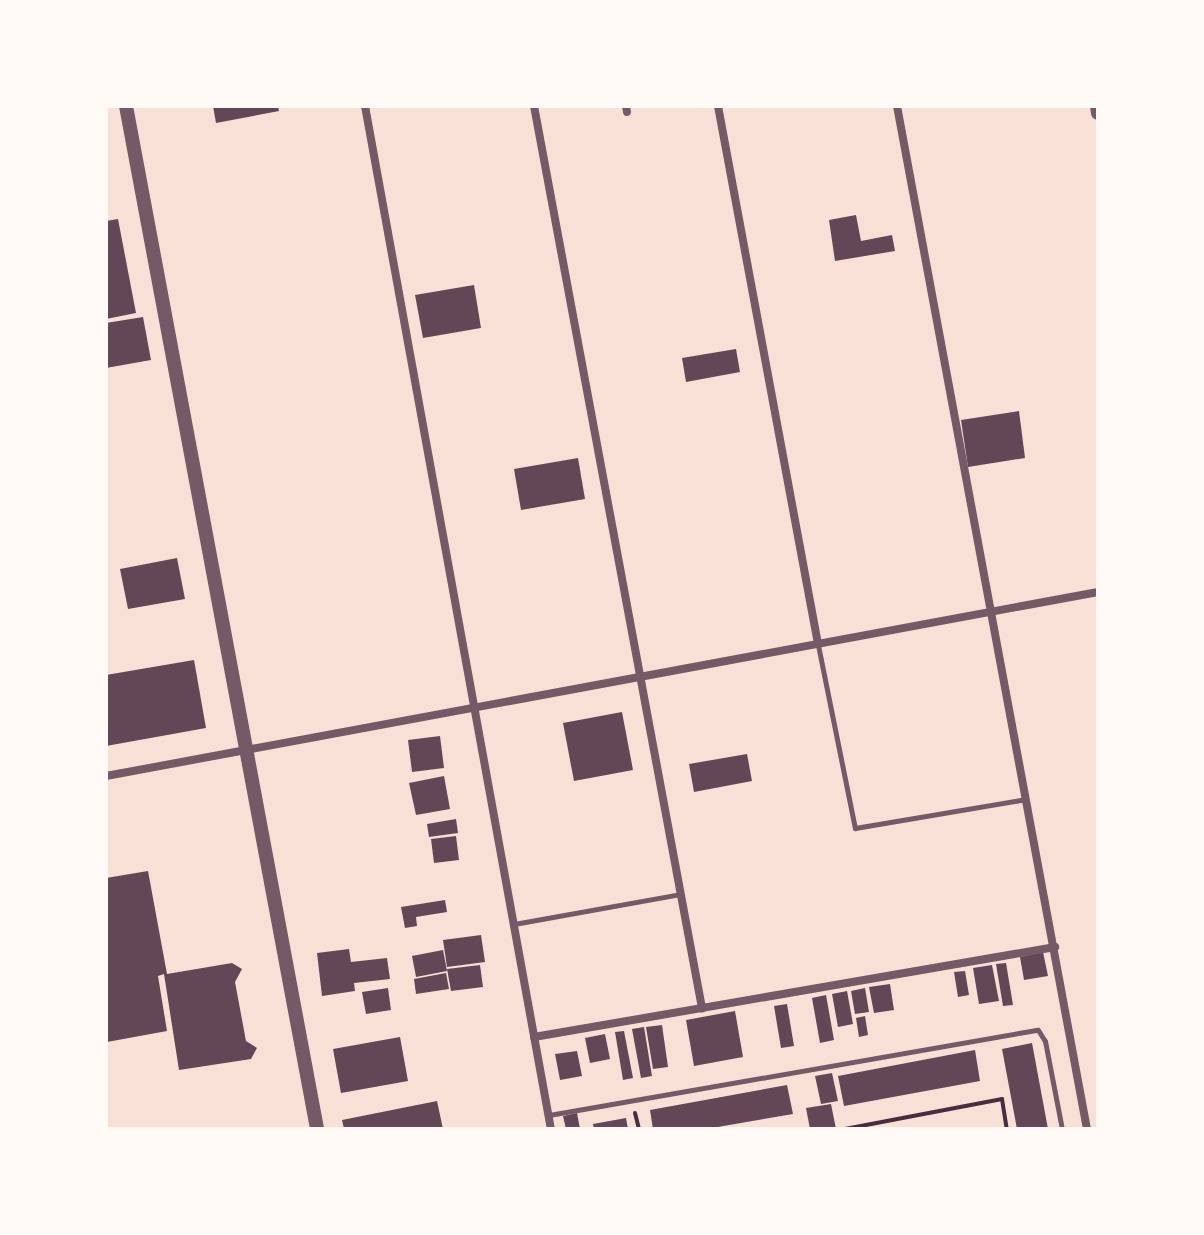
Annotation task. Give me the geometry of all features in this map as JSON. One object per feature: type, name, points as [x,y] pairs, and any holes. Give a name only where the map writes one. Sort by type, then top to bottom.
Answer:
[{"type":"street","points":[[126,106],[317,1129]]},
{"type":"street","points":[[365,106],[551,1129]]},
{"type":"street","points":[[534,106],[702,1008]]},
{"type":"street","points":[[718,106],[818,644]]},
{"type":"street","points":[[897,106],[1087,1129]]},
{"type":"street","points":[[1097,106],[1098,113]]},
{"type":"street","points":[[106,776],[1098,592]]},
{"type":"street","points":[[534,1037],[1055,947]]},
{"type":"lane","points":[[818,644],[855,828],[1027,799]]},
{"type":"lane","points":[[514,924],[681,894]]},
{"type":"lane","points":[[549,1115],[1038,1030],[1045,1041],[1062,1129]]},
{"type":"path","points":[[845,1129],[1002,1099],[1007,1129]]},
{"type":"path","points":[[624,1115],[636,1112],[639,1129]]},
{"type":"building","points":[[213,106],[278,106],[279,111],[216,123]]},
{"type":"building","points":[[856,215],[861,241],[892,235],[895,251],[835,261],[829,220]]},
{"type":"building","points":[[118,219],[136,313],[106,319],[106,221]]},
{"type":"building","points":[[474,285],[481,328],[423,338],[415,295]]},
{"type":"building","points":[[143,317],[151,360],[106,368],[106,323]]},
{"type":"building","points":[[736,349],[740,372],[686,382],[682,358]]},
{"type":"building","points":[[1019,411],[1025,458],[968,467],[961,420]]},
{"type":"building","points":[[578,458],[585,499],[521,510],[514,469]]},
{"type":"building","points":[[177,558],[185,599],[128,609],[120,569]]},
{"type":"building","points":[[194,660],[206,728],[106,746],[106,675]]},
{"type":"building","points":[[622,712],[633,770],[574,781],[563,723]]},
{"type":"building","points":[[440,736],[444,768],[412,772],[408,740]]},
{"type":"building","points":[[747,754],[752,781],[694,792],[689,764]]},
{"type":"building","points":[[444,776],[450,809],[416,815],[409,783]]},
{"type":"building","points":[[456,819],[458,833],[429,837],[427,824]]},
{"type":"building","points":[[456,836],[459,860],[434,863],[431,839]]},
{"type":"building","points":[[148,871],[167,974],[232,963],[242,969],[235,982],[246,1041],[257,1048],[251,1059],[179,1070],[164,974],[158,976],[167,1031],[107,1042],[106,878]]},
{"type":"building","points":[[445,900],[447,912],[416,917],[417,926],[405,928],[401,907]]},
{"type":"building","points":[[481,935],[485,962],[447,967],[443,940]]},
{"type":"building","points":[[349,949],[351,962],[387,958],[390,979],[354,983],[355,991],[322,996],[317,953]]},
{"type":"building","points":[[443,950],[447,971],[416,977],[412,956]]},
{"type":"building","points":[[1043,952],[1048,976],[1024,980],[1020,957]]},
{"type":"building","points":[[1006,963],[1013,1005],[1003,1006],[996,964]]},
{"type":"building","points":[[480,965],[483,987],[451,991],[447,969]]},
{"type":"building","points":[[992,965],[999,1001],[979,1004],[973,968]]},
{"type":"building","points":[[965,971],[969,995],[958,997],[954,972]]},
{"type":"building","points":[[446,973],[449,989],[416,994],[414,979]]},
{"type":"building","points":[[890,984],[894,1010],[874,1013],[869,987]]},
{"type":"building","points":[[388,988],[391,1010],[366,1014],[362,992]]},
{"type":"building","points":[[865,988],[869,1012],[855,1014],[851,991]]},
{"type":"building","points":[[847,991],[853,1024],[838,1027],[832,994]]},
{"type":"building","points":[[826,995],[834,1040],[820,1043],[812,998]]},
{"type":"building","points":[[787,1004],[794,1046],[781,1048],[774,1006]]},
{"type":"building","points":[[735,1011],[743,1057],[694,1066],[686,1020]]},
{"type":"building","points":[[865,1016],[868,1035],[859,1037],[856,1018]]},
{"type":"building","points":[[662,1025],[668,1067],[653,1069],[646,1027]]},
{"type":"building","points":[[644,1027],[652,1076],[641,1078],[632,1029]]},
{"type":"building","points":[[624,1031],[633,1078],[623,1080],[615,1032]]},
{"type":"building","points":[[605,1034],[610,1059],[590,1063],[585,1038]]},
{"type":"building","points":[[400,1037],[408,1081],[341,1093],[333,1049]]},
{"type":"building","points":[[1032,1043],[1048,1129],[1017,1129],[1002,1049]]},
{"type":"building","points":[[975,1050],[980,1081],[844,1106],[838,1076]]},
{"type":"building","points":[[577,1051],[582,1076],[560,1080],[555,1054]]},
{"type":"building","points":[[832,1073],[838,1101],[821,1104],[815,1076]]},
{"type":"building","points":[[787,1085],[793,1114],[706,1129],[653,1129],[650,1110]]},
{"type":"building","points":[[437,1101],[443,1129],[344,1129],[342,1120]]},
{"type":"building","points":[[831,1104],[836,1129],[810,1129],[806,1108]]},
{"type":"building","points":[[577,1113],[580,1129],[566,1129],[563,1116]]},
{"type":"building","points":[[626,1118],[628,1129],[594,1129],[593,1124]]}]
